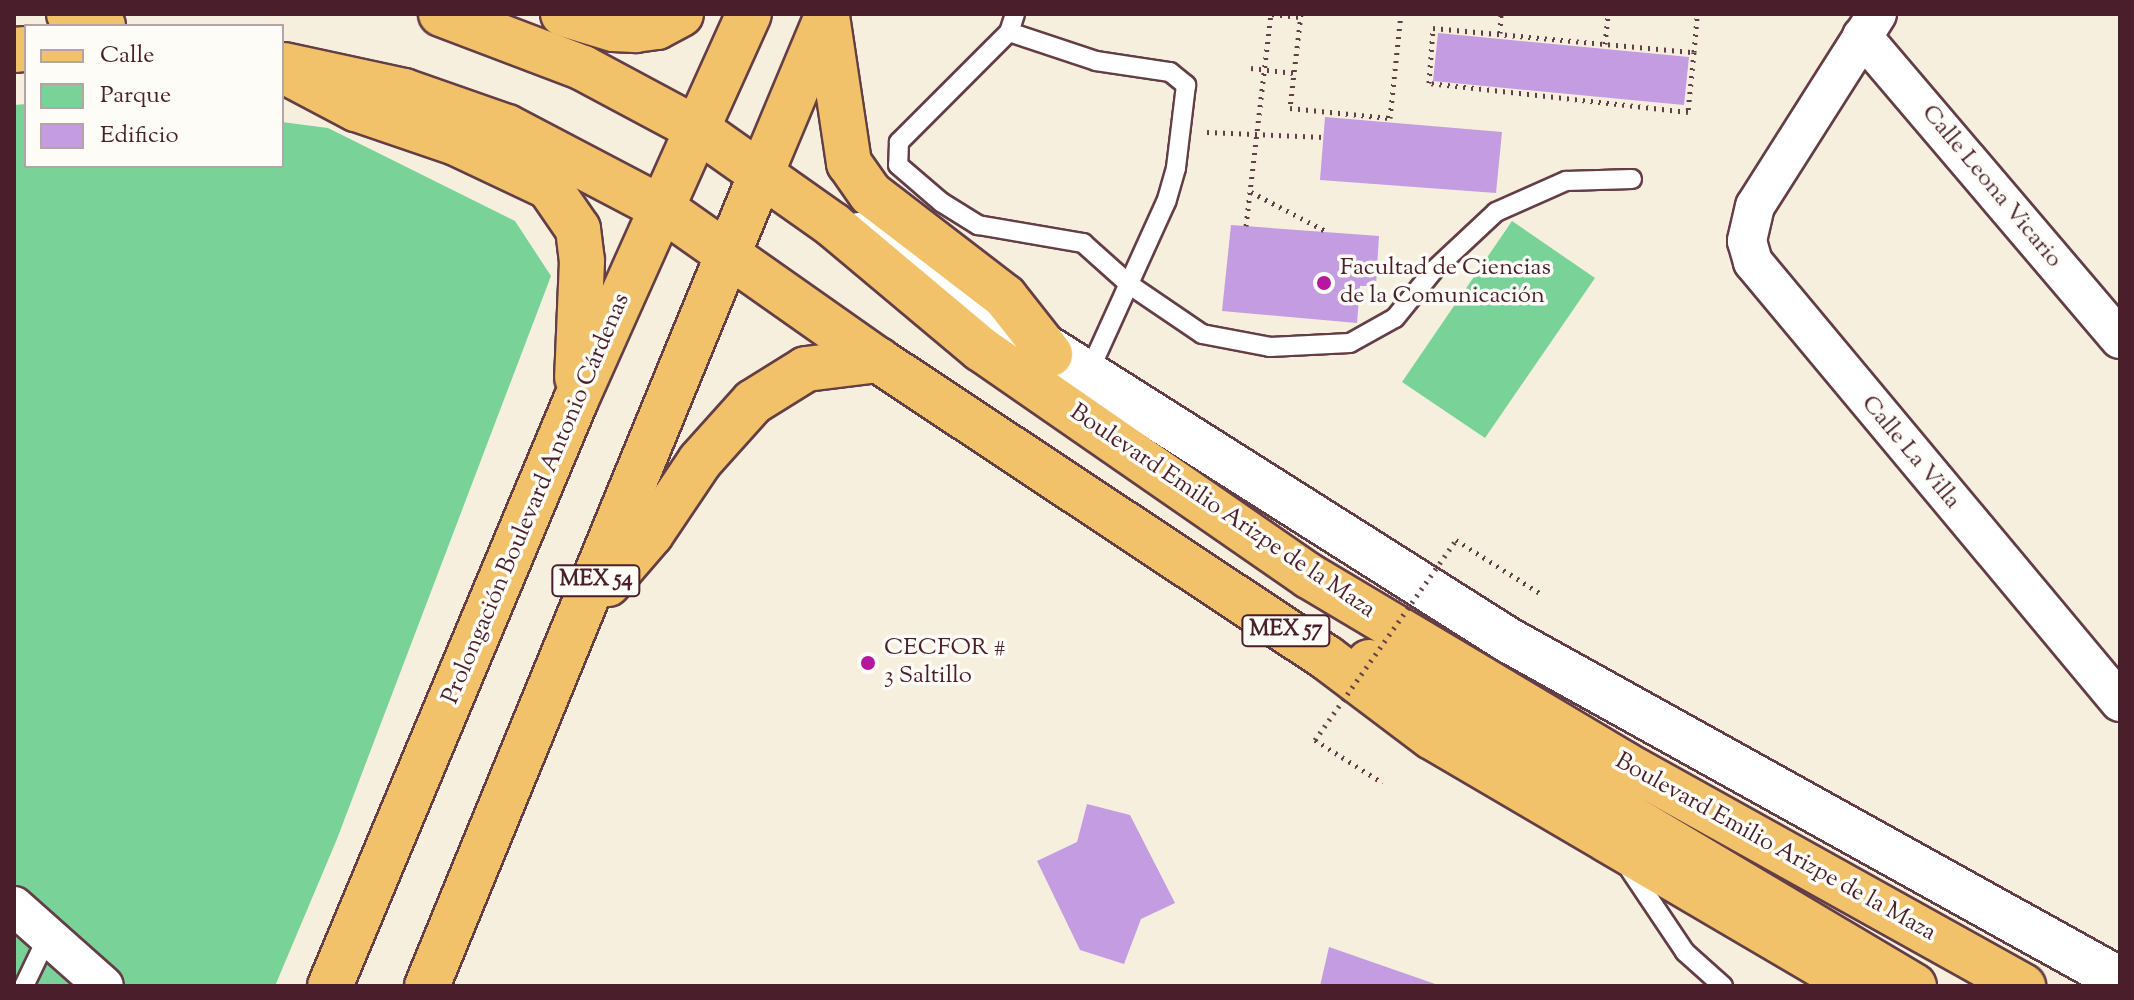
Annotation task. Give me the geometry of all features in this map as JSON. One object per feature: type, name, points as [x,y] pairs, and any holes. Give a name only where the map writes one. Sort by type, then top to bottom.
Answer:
[{"type":"main road","points":[[69,14],[97,24]]},
{"type":"main road","name":"Boulevard Emilio Arizpe de la Maza","points":[[441,14],[583,68],[697,129],[833,225],[981,349],[1297,568],[1624,764],[2023,986]]},
{"type":"main road","points":[[563,14],[613,29],[635,30],[657,27],[681,14]]},
{"type":"main road","name":"Prolongación Boulevard Antonio Cárdenas","points":[[330,986],[576,400],[749,14]]},
{"type":"main road","points":[[828,15],[849,163],[871,194],[996,288],[1050,354]]},
{"type":"main road","name":"MEX 54","points":[[427,986],[828,15]]},
{"type":"main road","points":[[284,64],[404,91],[507,127],[663,209]]},
{"type":"main road","points":[[284,71],[356,109],[523,170],[567,207],[578,229],[582,261],[576,400]]},
{"type":"main road","name":"MEX 57","points":[[663,209],[878,360],[1327,658],[1432,737],[1608,844],[1856,986]]},
{"type":"main road","points":[[583,614],[753,402],[780,381],[806,369],[878,360]]},
{"type":"main road","points":[[1327,658],[1350,658],[1381,667],[1914,986]]},
{"type":"street","name":"Calle La Villa","points":[[1870,25],[1765,189],[1748,224],[1747,241],[1767,284],[2120,702]]},
{"type":"street","name":"Calle Leona Vicario","points":[[1870,25],[2120,339]]},
{"type":"street","points":[[833,225],[881,243],[1050,354],[1508,640],[2120,980]]},
{"type":"street","points":[[14,906],[104,986]]},
{"type":"lane","points":[[1015,14],[1009,32],[899,142],[898,165],[941,202],[978,225],[1083,243],[1130,285],[1202,334],[1270,347],[1350,343],[1395,318],[1433,271],[1496,212],[1566,181],[1632,179]]},
{"type":"lane","points":[[1009,32],[1096,61],[1179,77],[1186,85],[1182,132],[1166,202],[1087,376]]},
{"type":"lane","points":[[1608,844],[1644,886],[1685,952],[1722,986]]},
{"type":"lane","points":[[24,986],[48,936]]},
{"type":"path","points":[[1246,226],[1271,14],[1300,16],[1290,108],[1390,118],[1401,14]]},
{"type":"path","points":[[1500,33],[1501,14]]},
{"type":"path","points":[[1605,44],[1608,14]]},
{"type":"path","points":[[1694,52],[1433,28],[1429,83],[1688,112],[1694,52],[1697,14]]},
{"type":"path","points":[[1251,68],[1294,73]]},
{"type":"path","points":[[1182,132],[1324,137]]},
{"type":"path","points":[[1251,192],[1328,232]]},
{"type":"path","points":[[1383,783],[1315,740],[1456,540],[1543,595]]},
{"type":"green space","points":[[24,104],[24,168],[284,168],[284,122],[328,128],[515,221],[551,276],[337,839],[275,986],[14,986],[14,105]]},
{"type":"green space","points":[[1512,221],[1595,278],[1485,438],[1402,382]]},
{"type":"building","points":[[1438,33],[1689,57],[1684,105],[1433,81]]},
{"type":"building","points":[[1325,117],[1502,132],[1496,193],[1320,180]]},
{"type":"building","points":[[1231,225],[1379,236],[1376,286],[1360,286],[1357,323],[1222,311]]},
{"type":"building","points":[[1087,804],[1130,815],[1175,903],[1141,919],[1124,964],[1080,950],[1037,861],[1077,842]]},
{"type":"building","points":[[1329,947],[1441,986],[1320,986]]},
{"type":"place","name":"Facultad de Ciencias de la Comunicación","points":[[1324,283]]},
{"type":"place","name":"CECFOR # 3 Saltillo","points":[[868,663]]}]
